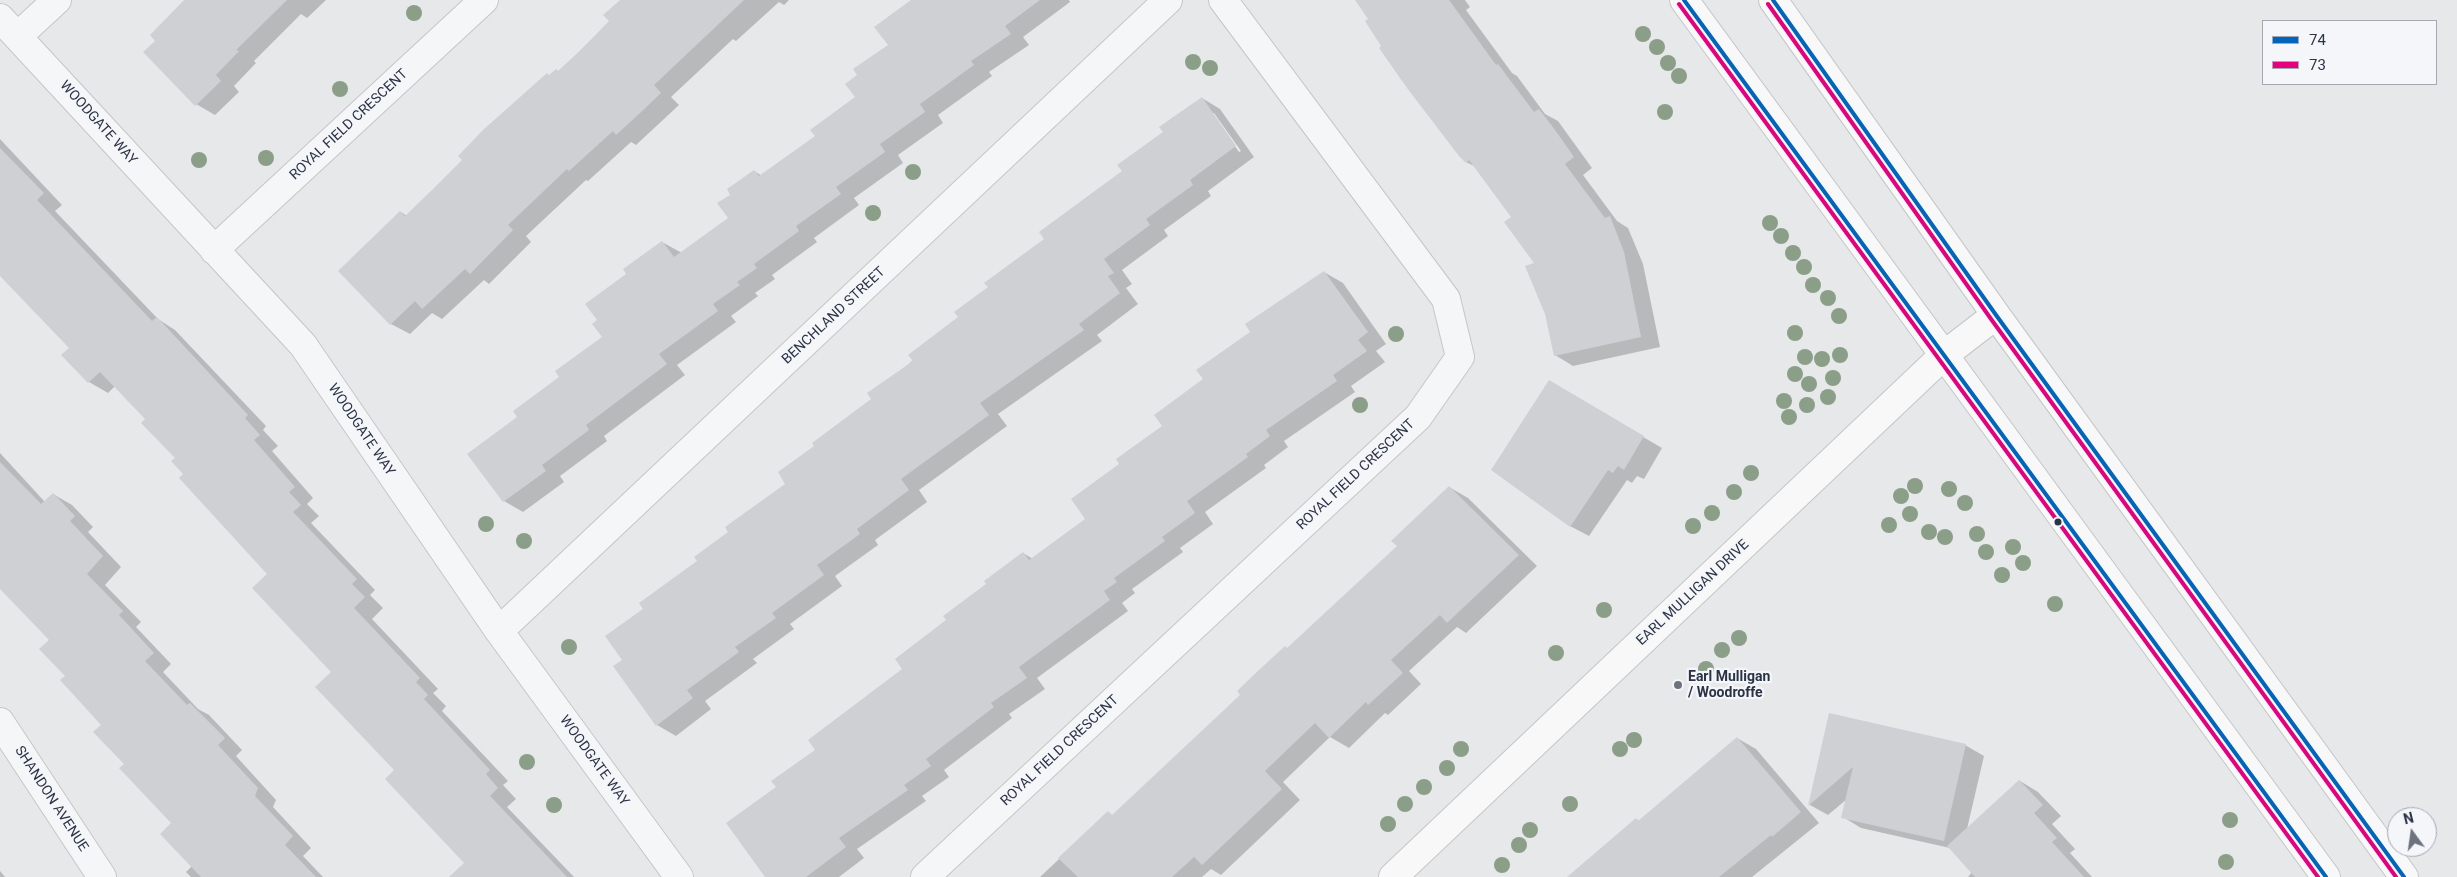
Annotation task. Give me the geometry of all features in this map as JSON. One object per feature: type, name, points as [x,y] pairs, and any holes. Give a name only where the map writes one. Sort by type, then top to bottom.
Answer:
[{"type":"main road","points":[[1684,0],[2326,877]]},
{"type":"main road","points":[[1773,0],[1996,314],[2404,877]]},
{"type":"main road","name":"EARL MULLIGAN DRIVE","points":[[1393,877],[1944,355],[1996,314]]},
{"type":"street","points":[[9,27],[57,0]]},
{"type":"street","name":"ROYAL FIELD CRESCENT","points":[[214,250],[484,0]]},
{"type":"street","name":"BENCHLAND STREET","points":[[499,631],[1168,0]]},
{"type":"street","name":"ROYAL FIELD CRESCENT","points":[[925,877],[1418,417],[1460,357],[1446,299],[1223,0]]},
{"type":"street","name":"WOODGATE WAY","points":[[9,27],[303,345],[499,631],[679,877]]},
{"type":"street","name":"SHANDON AVENUE","points":[[0,722],[102,877]]},
{"type":"building","points":[[184,0],[287,0],[236,50],[239,51],[216,75],[221,81],[195,106],[143,52],[155,41],[150,35]]},
{"type":"building","points":[[620,0],[744,0],[654,85],[661,93],[616,135],[613,131],[569,171],[567,169],[508,225],[513,230],[470,274],[465,269],[422,309],[415,301],[390,325],[338,271],[400,211],[405,216],[433,189],[462,160],[458,156],[483,130],[547,73],[549,75],[556,69],[558,71],[582,49],[609,21],[603,15]]},
{"type":"building","points":[[911,0],[1040,0],[1005,26],[1011,34],[971,61],[974,65],[920,104],[925,112],[880,144],[885,152],[836,187],[841,194],[796,226],[799,231],[754,264],[757,268],[737,282],[740,285],[713,304],[718,311],[659,354],[667,364],[586,425],[589,430],[542,465],[546,471],[503,502],[467,454],[517,417],[513,411],[559,377],[555,371],[602,337],[592,324],[597,320],[585,304],[626,274],[623,269],[662,241],[674,257],[728,218],[717,203],[730,195],[727,189],[754,170],[759,176],[815,136],[810,130],[855,97],[845,84],[857,75],[853,69],[888,45],[874,27]]},
{"type":"building","points":[[1355,0],[1449,0],[1496,65],[1498,64],[1534,112],[1539,109],[1555,130],[1574,157],[1565,164],[1605,218],[1610,216],[1624,252],[1641,337],[1554,356],[1545,314],[1525,266],[1534,263],[1504,222],[1511,217],[1469,160],[1466,163],[1459,156],[1407,88],[1379,48],[1381,46],[1365,21],[1368,19]]},
{"type":"building","points":[[1202,97],[1236,146],[1190,180],[1193,185],[1146,219],[1150,225],[1104,259],[1114,273],[1108,276],[1120,293],[1079,324],[1084,330],[980,403],[989,415],[901,479],[909,490],[857,529],[860,534],[817,565],[824,575],[772,613],[776,618],[735,647],[739,652],[687,690],[693,698],[656,726],[613,666],[622,660],[605,636],[643,609],[639,603],[697,561],[694,557],[728,532],[725,527],[785,484],[778,472],[814,446],[812,443],[871,399],[867,393],[913,361],[908,355],[958,317],[954,312],[988,287],[984,283],[1044,239],[1039,232],[1122,171],[1117,165],[1163,132],[1159,127]]},
{"type":"building","points":[[0,148],[44,193],[37,200],[152,321],[157,317],[248,415],[245,418],[260,435],[254,440],[295,487],[289,492],[301,505],[293,512],[357,579],[352,584],[365,597],[354,608],[420,678],[416,682],[428,695],[424,699],[490,770],[486,774],[498,788],[490,796],[567,877],[449,877],[464,863],[385,779],[394,770],[315,687],[331,672],[252,588],[267,574],[179,478],[183,474],[171,461],[175,458],[141,423],[145,419],[100,372],[88,383],[61,355],[69,348],[0,276]]},
{"type":"building","points":[[1324,271],[1368,332],[1358,340],[1367,351],[1333,375],[1337,381],[1266,430],[1270,436],[1246,454],[1248,457],[1187,501],[1195,513],[1162,537],[1165,541],[1114,578],[1117,582],[1104,591],[1110,600],[1019,667],[1027,678],[991,703],[994,707],[926,759],[931,766],[904,785],[908,790],[839,838],[846,847],[806,877],[765,877],[726,823],[776,787],[771,781],[815,750],[808,740],[902,669],[895,659],[946,620],[943,616],[986,584],[984,581],[1023,552],[1029,560],[1085,519],[1071,499],[1119,464],[1116,459],[1162,426],[1154,415],[1203,379],[1196,370],[1250,332],[1245,324]]},
{"type":"building","points":[[1549,380],[1644,436],[1624,470],[1618,466],[1613,473],[1608,470],[1570,527],[1491,470]]},
{"type":"building","points":[[0,462],[41,504],[53,493],[75,516],[70,521],[103,556],[87,574],[123,611],[119,615],[154,653],[145,661],[187,705],[190,703],[225,738],[218,745],[258,788],[255,796],[293,836],[285,845],[316,877],[201,877],[160,834],[171,823],[119,768],[124,764],[93,732],[101,725],[60,680],[65,676],[39,649],[49,640],[0,589]]},
{"type":"building","points":[[1449,486],[1519,555],[1447,623],[1440,615],[1391,660],[1403,673],[1368,705],[1366,702],[1329,738],[1315,723],[1265,771],[1282,789],[1202,865],[1194,857],[1172,877],[1078,877],[1058,858],[1108,811],[1112,815],[1240,695],[1237,691],[1259,670],[1285,646],[1287,648],[1397,546],[1391,541]]},
{"type":"building","points":[[1829,713],[1966,744],[1944,841],[1841,818],[1853,767],[1808,806]]},
{"type":"building","points":[[1737,737],[1801,812],[1772,837],[1771,835],[1719,877],[1567,877],[1636,818],[1638,821]]},
{"type":"building","points":[[2019,780],[2043,805],[2034,813],[2057,838],[2052,842],[2084,877],[1975,877],[1947,846]]},
{"type":"transit line","name":"74","points":[[1684,0],[2326,877]]},
{"type":"transit line","name":"74","points":[[1773,0],[1996,315],[2404,877]]},
{"type":"transit line","name":"73","points":[[1679,4],[2318,877]]},
{"type":"transit line","name":"73","points":[[1768,4],[1991,319],[2396,877]]},
{"type":"place","name":"Earl Mulligan / Woodroffe","points":[[1678,685]]}]
